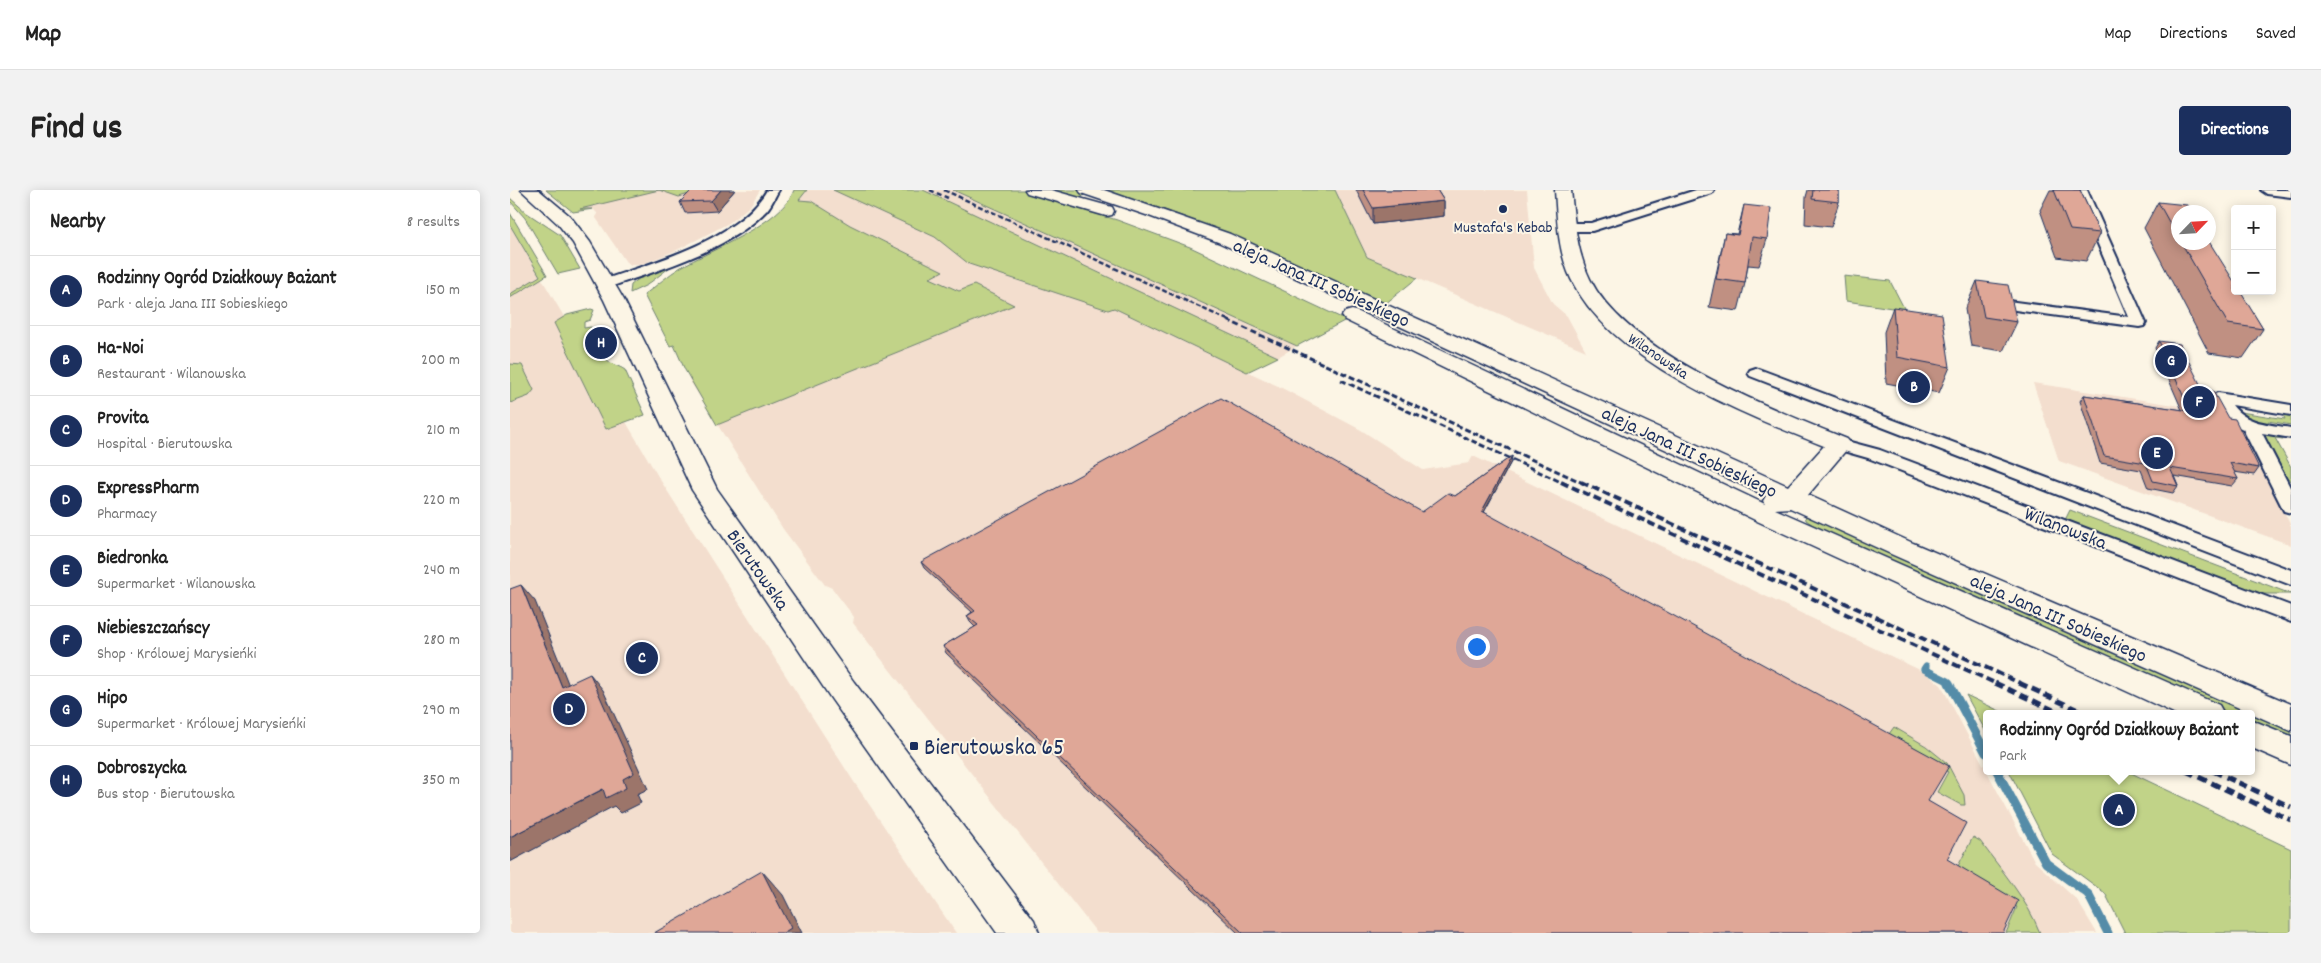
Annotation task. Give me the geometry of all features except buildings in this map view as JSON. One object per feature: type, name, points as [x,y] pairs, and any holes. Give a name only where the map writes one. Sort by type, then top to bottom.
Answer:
[{"type":"main road","name":"Bierutowska","points":[[529,190],[567,223],[605,284],[705,490],[843,691],[1020,933]]},
{"type":"main road","name":"aleja Jana III Sobieskiego","points":[[1033,190],[1084,194],[1155,212],[1224,238],[1903,549],[2291,718]]},
{"type":"main road","name":"Wilanowska","points":[[1563,190],[1575,264],[1586,289],[1624,331],[1678,369],[1708,386],[1839,444]]},
{"type":"main road","name":"aleja Jana III Sobieskiego","points":[[1084,194],[1144,224],[1206,248],[1865,560],[2199,710]]},
{"type":"main road","points":[[1702,483],[1768,500],[1784,501],[1792,498],[1839,444]]},
{"type":"main road","points":[[2255,734],[2291,751]]},
{"type":"street","points":[[605,284],[669,261],[720,237],[754,215],[773,190]]},
{"type":"street","points":[[1568,228],[1592,227],[1708,190]]},
{"type":"street","points":[[2008,305],[2139,323],[2081,190]]},
{"type":"street","points":[[2267,190],[2291,193]]},
{"type":"street","points":[[1756,373],[2291,578]]},
{"type":"street","points":[[2291,410],[2218,398],[2233,418],[2250,426],[2291,433]]},
{"type":"street","points":[[2250,426],[2291,507]]},
{"type":"street","name":"Wilanowska","points":[[1839,444],[1874,454],[2291,614]]},
{"type":"shaded area","points":[[556,190],[760,190],[750,206],[729,223],[677,250],[645,263],[631,265],[626,262],[596,218],[597,213],[593,209],[580,209]]},
{"type":"shaded area","points":[[807,190],[833,190],[847,195],[1114,308],[1280,387],[1361,430],[1423,470],[1469,463],[1473,456],[1924,672],[1941,685],[1983,764],[1983,775],[1989,775],[2035,862],[2077,900],[2097,933],[1097,933],[853,623],[854,617],[832,588],[825,585],[783,529],[690,381],[667,315],[790,211]]},
{"type":"shaded area","points":[[923,190],[953,190],[1297,346],[1278,357]]},
{"type":"shaded area","points":[[1335,190],[1527,190],[1534,268],[1553,304],[1567,316],[1586,351],[1367,257]]},
{"type":"shaded area","points":[[510,225],[659,478],[854,782],[956,933],[510,933]]},
{"type":"shaded area","points":[[2033,383],[2200,409],[2240,424],[2291,526],[2291,545],[2059,461]]},
{"type":"green space","points":[[546,190],[659,190],[580,209],[593,209],[573,212]]},
{"type":"green space","points":[[659,190],[702,190],[679,197]]},
{"type":"green space","points":[[794,190],[807,190],[799,200],[811,201],[850,225],[943,271],[930,278],[959,291],[974,285],[1014,305],[717,425],[685,370],[674,345],[670,346],[644,295],[681,267],[761,224],[787,202]]},
{"type":"green space","points":[[833,190],[923,190],[1278,357],[1247,372],[1114,308],[1108,310],[969,264],[935,237]]},
{"type":"green space","points":[[953,190],[1091,190],[1070,206],[1117,220],[1190,247],[1346,320],[1297,346]]},
{"type":"green space","points":[[1103,190],[1335,190],[1367,257],[1417,278],[1385,304],[1238,238],[1168,211]]},
{"type":"green space","points":[[510,198],[527,213],[560,235],[580,269],[558,274],[525,218],[510,201]]},
{"type":"green space","points":[[510,213],[547,275],[510,298],[510,294],[540,276],[510,225]]},
{"type":"green space","points":[[674,264],[647,285],[630,293],[631,285],[641,277]]},
{"type":"green space","points":[[1844,276],[1890,281],[1905,310],[1846,301]]},
{"type":"green space","points":[[591,309],[594,310],[590,320],[584,322],[584,328],[591,327],[607,360],[625,370],[645,415],[606,429],[554,323],[567,315]]},
{"type":"green space","points":[[510,364],[522,365],[534,390],[529,396],[510,403]]},
{"type":"green space","points":[[2234,411],[2285,419],[2281,411],[2291,413],[2291,425],[2268,421],[2271,426],[2242,420]]},
{"type":"green space","points":[[2260,432],[2281,434],[2283,439],[2275,438],[2291,467],[2291,481],[2281,476]]},
{"type":"green space","points":[[2070,510],[2291,594],[2264,594],[2250,590],[2065,520]]},
{"type":"green space","points":[[1805,514],[2248,710],[2222,710],[1813,525],[1806,520]]},
{"type":"green space","points":[[1966,695],[1998,710],[1983,710],[1983,726]]},
{"type":"green space","points":[[2255,713],[2291,729],[2291,740],[2255,724]]},
{"type":"green space","points":[[1894,727],[1926,746],[1947,763],[1964,795],[1965,805],[1961,805],[1937,792],[1948,772],[1886,738]]},
{"type":"green space","points":[[2011,775],[2135,775],[2291,849],[2291,933],[2125,933],[2105,893],[2052,854]]},
{"type":"green space","points":[[1973,837],[1980,841],[2013,885],[2035,920],[2040,933],[2006,933],[2017,907],[1956,870]]},
{"type":"waterway","points":[[1926,666],[1924,669],[1948,681],[1950,684]]},
{"type":"waterway","points":[[1949,683],[1983,747]]},
{"type":"waterway","points":[[1999,775],[2046,863],[2088,894],[2108,933]]},
{"type":"railway","points":[[930,190],[948,198]]},
{"type":"railway","points":[[944,190],[1230,321]]},
{"type":"railway","points":[[1227,320],[1583,483]]},
{"type":"railway","points":[[1341,380],[1563,483]]},
{"type":"railway","points":[[1561,482],[1997,684]]},
{"type":"railway","points":[[1581,482],[2022,684]]},
{"type":"railway","points":[[1995,683],[2053,710]]},
{"type":"railway","points":[[2019,683],[2078,710]]},
{"type":"railway","points":[[2195,775],[2291,820]]},
{"type":"railway","points":[[2222,775],[2291,807]]},
{"type":"place","name":"Mustafa's Kebab","points":[[1503,209]]},
{"type":"place","name":"Dobroszycka","points":[[601,343]]},
{"type":"place","name":"Hipo","points":[[2171,361]]},
{"type":"place","name":"Ha-Noi","points":[[1914,387]]},
{"type":"place","name":"Niebieszczańscy","points":[[2199,402]]},
{"type":"place","name":"Biedronka","points":[[2157,453]]},
{"type":"place","name":"Provita","points":[[642,658]]},
{"type":"place","name":"ExpressPharm","points":[[569,709]]},
{"type":"place","name":"Bierutowska 65","points":[[914,746]]},
{"type":"place","name":"Rodzinny Ogród Działkowy Bażant","points":[[2119,810]]}]
